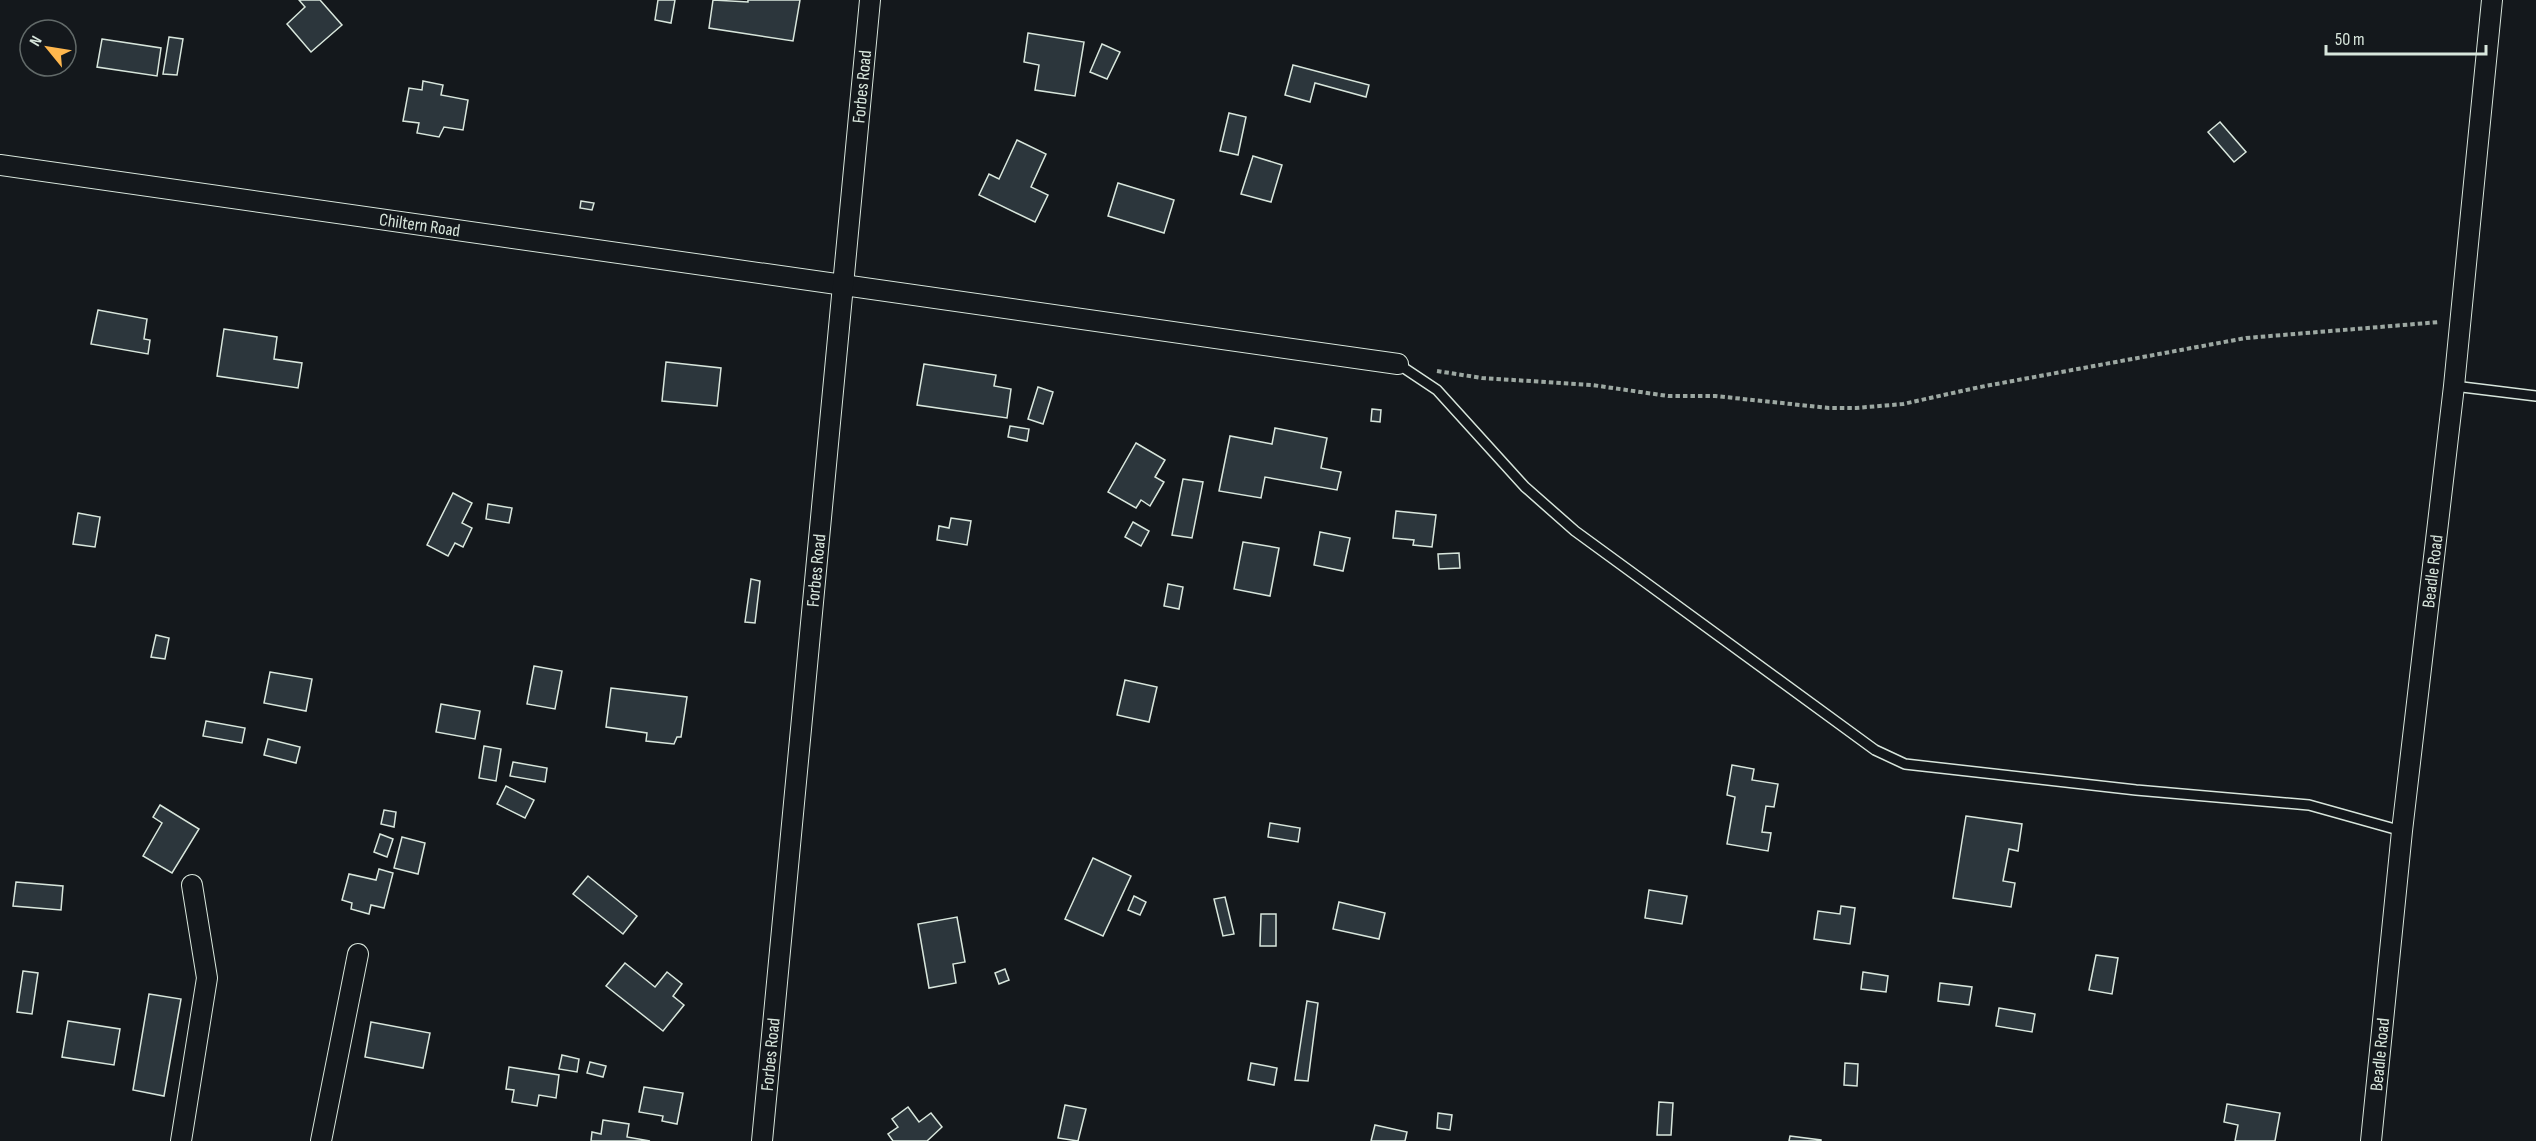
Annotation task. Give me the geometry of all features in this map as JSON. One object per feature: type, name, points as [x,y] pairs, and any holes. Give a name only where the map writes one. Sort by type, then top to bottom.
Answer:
[{"type":"street","name":"Forbes Road","points":[[762,1141],[841,284],[870,0]]},
{"type":"street","name":"Beadle Road","points":[[2371,1141],[2402,831],[2454,386],[2492,0]]},
{"type":"street","name":"Chiltern Road","points":[[0,165],[1398,364]]},
{"type":"street","points":[[181,1141],[207,978],[192,885]]},
{"type":"street","points":[[321,1141],[358,954]]},
{"type":"lane","points":[[1398,364],[1437,390],[1525,487],[1575,531],[1875,750],[1905,764],[2136,790],[2309,805],[2402,831]]},
{"type":"lane","points":[[2454,386],[2536,396]]},
{"type":"path","points":[[1430,370],[1482,378],[1592,384],[1668,396],[1715,396],[1829,408],[1856,408],[1904,404],[1980,387],[2246,338],[2460,320]]},
{"type":"building","points":[[299,0],[320,0],[342,25],[311,52],[287,24],[305,7]]},
{"type":"building","points":[[658,0],[675,0],[671,23],[655,20]]},
{"type":"building","points":[[713,0],[748,2],[748,0],[800,0],[793,41],[709,28]]},
{"type":"building","points":[[1028,33],[1084,42],[1075,96],[1035,90],[1039,65],[1024,62]]},
{"type":"building","points":[[169,37],[183,39],[177,75],[163,74]]},
{"type":"building","points":[[102,39],[161,48],[157,76],[97,67]]},
{"type":"building","points":[[1102,44],[1120,52],[1107,79],[1090,72]]},
{"type":"building","points":[[1293,65],[1369,85],[1366,97],[1315,83],[1310,102],[1285,95]]},
{"type":"building","points":[[423,81],[443,85],[441,95],[468,100],[463,130],[444,127],[439,137],[417,133],[419,123],[403,121],[409,88],[422,90]]},
{"type":"building","points":[[1229,113],[1246,117],[1238,155],[1220,151]]},
{"type":"building","points":[[2220,122],[2246,152],[2234,162],[2208,132]]},
{"type":"building","points":[[1017,140],[1046,154],[1031,187],[1048,195],[1035,222],[979,195],[989,174],[999,179]]},
{"type":"building","points":[[1253,156],[1282,165],[1271,202],[1241,194]]},
{"type":"building","points":[[1118,183],[1174,200],[1164,233],[1108,216]]},
{"type":"building","points":[[581,201],[594,203],[592,210],[580,208]]},
{"type":"building","points":[[98,310],[147,319],[144,339],[150,340],[148,354],[91,344]]},
{"type":"building","points":[[224,329],[277,337],[274,359],[302,363],[298,388],[217,376]]},
{"type":"building","points":[[666,362],[721,368],[717,406],[662,401]]},
{"type":"building","points":[[924,364],[996,375],[994,386],[1011,389],[1007,418],[917,405]]},
{"type":"building","points":[[1038,387],[1053,392],[1043,424],[1028,419]]},
{"type":"building","points":[[1372,409],[1381,410],[1380,422],[1371,421]]},
{"type":"building","points":[[1010,426],[1029,429],[1027,441],[1008,437]]},
{"type":"building","points":[[1275,428],[1327,438],[1321,468],[1341,472],[1337,490],[1265,477],[1261,498],[1219,491],[1230,436],[1272,444]]},
{"type":"building","points":[[1136,443],[1165,460],[1155,477],[1164,482],[1150,506],[1141,500],[1136,508],[1108,492]]},
{"type":"building","points":[[1183,479],[1203,482],[1192,538],[1172,535]]},
{"type":"building","points":[[453,493],[472,503],[462,523],[472,528],[463,547],[455,543],[448,556],[427,545]]},
{"type":"building","points":[[488,504],[512,508],[509,523],[486,519]]},
{"type":"building","points":[[1396,511],[1436,515],[1432,547],[1413,545],[1414,540],[1393,538]]},
{"type":"building","points":[[78,513],[100,517],[95,547],[73,544]]},
{"type":"building","points":[[951,518],[971,521],[967,545],[937,540],[939,526],[949,528]]},
{"type":"building","points":[[1133,522],[1149,531],[1141,546],[1125,537]]},
{"type":"building","points":[[1320,532],[1350,538],[1343,571],[1314,565]]},
{"type":"building","points":[[1243,542],[1279,548],[1270,596],[1234,589]]},
{"type":"building","points":[[1459,553],[1460,568],[1439,569],[1438,554]]},
{"type":"building","points":[[751,579],[760,581],[755,623],[745,622]]},
{"type":"building","points":[[1168,584],[1183,587],[1179,609],[1164,606]]},
{"type":"building","points":[[156,635],[169,638],[165,659],[151,657]]},
{"type":"building","points":[[534,666],[562,671],[555,709],[527,704]]},
{"type":"building","points":[[270,672],[312,679],[306,711],[264,703]]},
{"type":"building","points":[[1125,680],[1157,687],[1149,722],[1117,715]]},
{"type":"building","points":[[611,688],[687,697],[681,737],[677,737],[674,744],[646,741],[647,733],[606,727]]},
{"type":"building","points":[[441,704],[480,711],[475,739],[436,732]]},
{"type":"building","points":[[206,721],[245,728],[242,743],[203,736]]},
{"type":"building","points":[[268,739],[300,747],[296,763],[264,755]]},
{"type":"building","points":[[484,746],[501,749],[496,781],[479,778]]},
{"type":"building","points":[[513,762],[547,768],[545,782],[510,776]]},
{"type":"building","points":[[1732,765],[1754,769],[1752,780],[1778,784],[1774,807],[1766,806],[1762,832],[1771,833],[1768,851],[1727,844],[1735,797],[1727,795]]},
{"type":"building","points":[[506,786],[534,800],[525,818],[497,804]]},
{"type":"building","points":[[160,805],[199,829],[172,873],[143,856],[162,823],[153,817]]},
{"type":"building","points":[[384,810],[396,812],[394,827],[381,824]]},
{"type":"building","points":[[1966,816],[2022,824],[2018,851],[2009,849],[2003,881],[2015,883],[2011,907],[1953,898]]},
{"type":"building","points":[[1270,823],[1300,828],[1298,842],[1268,837]]},
{"type":"building","points":[[380,834],[393,839],[387,857],[374,852]]},
{"type":"building","points":[[402,837],[425,843],[418,874],[394,868]]},
{"type":"building","points":[[1093,858],[1131,876],[1103,936],[1065,919]]},
{"type":"building","points":[[379,869],[393,873],[384,908],[371,905],[369,914],[351,909],[352,903],[342,900],[349,874],[376,880]]},
{"type":"building","points":[[588,876],[637,916],[623,934],[573,894]]},
{"type":"building","points":[[16,882],[63,886],[61,910],[13,906]]},
{"type":"building","points":[[1649,890],[1687,896],[1682,924],[1645,918]]},
{"type":"building","points":[[1134,896],[1146,902],[1140,915],[1128,910]]},
{"type":"building","points":[[1225,897],[1234,934],[1223,936],[1214,899]]},
{"type":"building","points":[[1339,902],[1385,913],[1379,939],[1333,929]]},
{"type":"building","points":[[1841,906],[1855,908],[1850,944],[1814,939],[1818,911],[1840,914]]},
{"type":"building","points":[[1261,914],[1276,914],[1276,946],[1260,946]]},
{"type":"building","points":[[957,917],[965,962],[953,964],[956,983],[929,988],[918,924]]},
{"type":"building","points":[[2096,955],[2118,958],[2112,994],[2089,990]]},
{"type":"building","points":[[625,963],[655,987],[667,972],[682,984],[673,996],[684,1005],[663,1031],[606,986]]},
{"type":"building","points":[[1005,969],[1009,980],[999,984],[995,973]]},
{"type":"building","points":[[23,971],[38,973],[32,1014],[17,1012]]},
{"type":"building","points":[[1863,972],[1888,976],[1886,992],[1861,989]]},
{"type":"building","points":[[1940,983],[1972,987],[1969,1005],[1938,1001]]},
{"type":"building","points":[[149,994],[181,999],[164,1096],[133,1090]]},
{"type":"building","points":[[1307,1001],[1318,1003],[1308,1081],[1295,1080]]},
{"type":"building","points":[[1999,1008],[2035,1014],[2032,1032],[1996,1026]]},
{"type":"building","points":[[68,1021],[120,1029],[114,1065],[62,1057]]},
{"type":"building","points":[[371,1022],[430,1033],[423,1068],[365,1057]]},
{"type":"building","points":[[562,1055],[579,1059],[577,1072],[559,1069]]},
{"type":"building","points":[[590,1062],[606,1066],[603,1077],[587,1073]]},
{"type":"building","points":[[1251,1063],[1277,1068],[1274,1085],[1248,1080]]},
{"type":"building","points":[[1845,1063],[1858,1064],[1857,1086],[1844,1085]]},
{"type":"building","points":[[509,1067],[559,1075],[556,1098],[539,1095],[537,1106],[512,1102],[514,1090],[506,1089]]},
{"type":"building","points":[[644,1087],[683,1093],[677,1124],[662,1121],[663,1116],[639,1112]]},
{"type":"building","points":[[1659,1102],[1673,1103],[1671,1135],[1657,1135]]},
{"type":"building","points":[[2227,1104],[2280,1113],[2275,1141],[2235,1141],[2238,1125],[2224,1122]]},
{"type":"building","points":[[1065,1105],[1086,1109],[1078,1141],[1058,1138]]},
{"type":"building","points":[[908,1107],[919,1122],[931,1113],[942,1127],[927,1141],[893,1141],[888,1134],[898,1127],[892,1119]]},
{"type":"building","points":[[1438,1113],[1452,1115],[1450,1130],[1437,1128]]},
{"type":"building","points":[[603,1120],[629,1124],[627,1137],[650,1141],[591,1141],[592,1132],[601,1134]]},
{"type":"building","points":[[1375,1125],[1407,1132],[1405,1141],[1371,1141]]},
{"type":"building","points":[[1790,1136],[1821,1140],[1821,1141],[1789,1141]]}]
